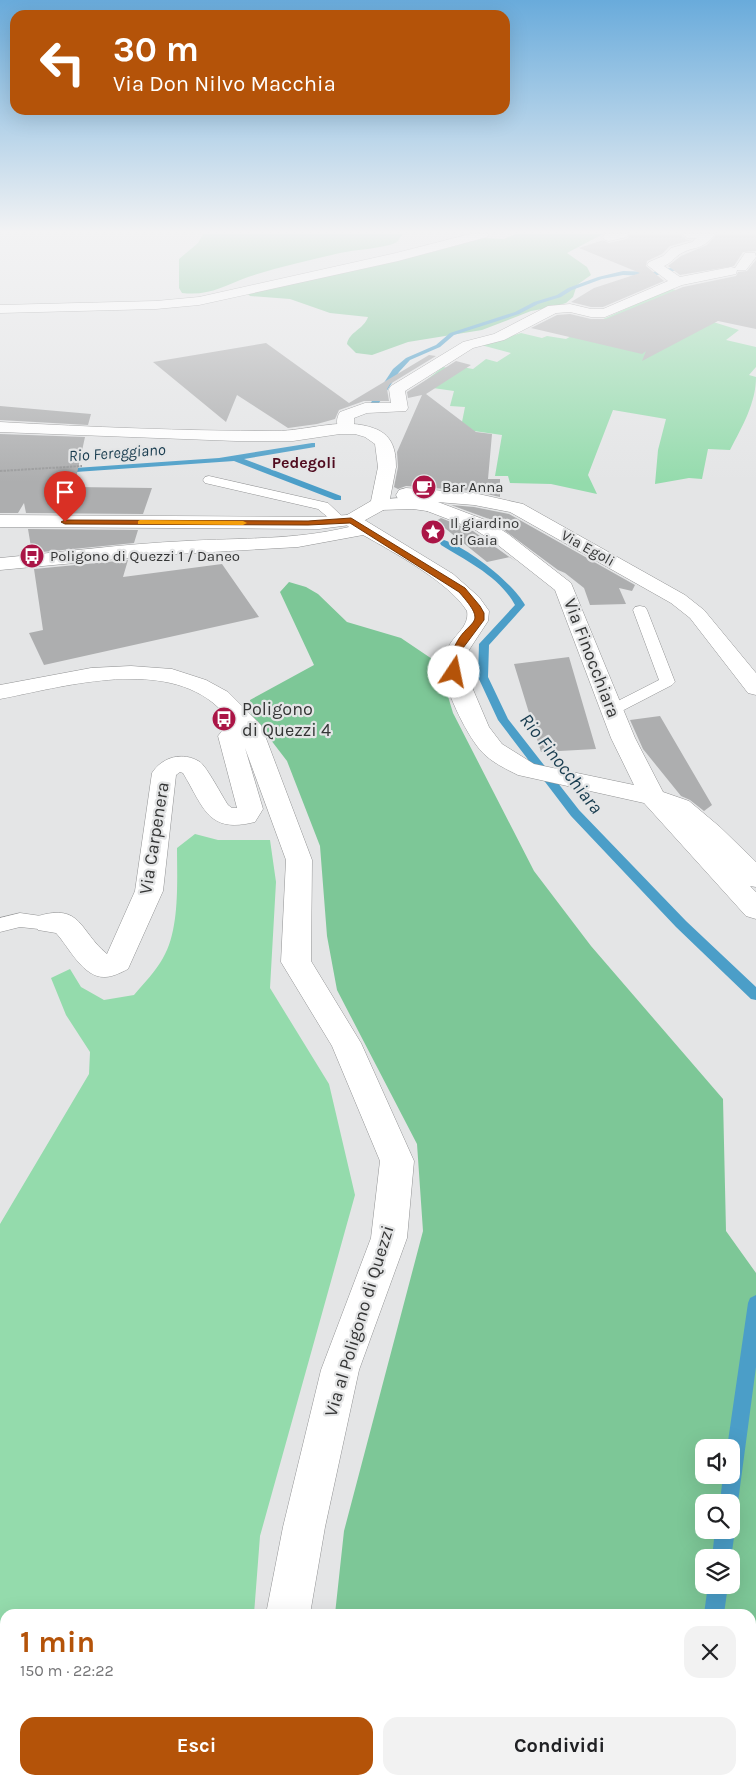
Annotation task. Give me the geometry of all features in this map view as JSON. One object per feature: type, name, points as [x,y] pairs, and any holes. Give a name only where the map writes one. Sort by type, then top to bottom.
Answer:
[{"type":"street","points":[[346,427],[346,416],[365,408],[400,408],[397,389],[468,345],[499,337],[541,317]]},
{"type":"street","points":[[0,427],[70,431],[269,436],[304,434],[346,427],[363,430],[380,438],[386,446],[387,467],[380,504],[352,524],[345,535],[301,540],[183,547],[0,564]]},
{"type":"street","name":"Via Egoli","points":[[430,506],[405,496],[406,494],[474,499],[516,508],[614,562],[678,599],[697,614],[756,688]]},
{"type":"street","name":"Via Finocchiara","points":[[380,504],[413,503],[430,506],[481,525],[501,538],[564,587],[623,738],[653,797],[756,909]]},
{"type":"street","points":[[0,521],[352,524],[385,540],[462,590],[476,606],[479,620],[459,648],[454,672],[483,738],[496,752],[509,762],[526,770],[653,797],[680,807],[711,833],[756,878]]},
{"type":"street","name":"Via al Poligono di Quezzi","points":[[0,692],[91,675],[131,673],[172,676],[198,685],[220,697],[249,726],[299,860],[296,962],[346,1043],[397,1161],[389,1238],[340,1370],[304,1527],[289,1609]]},
{"type":"street","name":"Via Carpenera","points":[[48,923],[59,920],[67,926],[96,963],[105,967],[118,962],[149,891],[164,773],[180,763],[192,768],[219,811],[226,817],[246,816],[250,809],[230,736],[249,726]]},
{"type":"lane","points":[[209,480],[256,489],[323,506],[352,524]]},
{"type":"lane","points":[[612,710],[667,682],[640,610]]},
{"type":"lane","points":[[0,925],[20,920],[48,923]]},
{"type":"path","points":[[0,471],[82,466]]},
{"type":"green space","points":[[368,317],[515,317],[482,330],[408,342],[372,355],[356,353],[347,344],[351,336]]},
{"type":"green space","points":[[709,317],[710,321],[739,330],[726,340],[756,347],[756,367],[749,375],[756,377],[754,396],[748,415],[730,450],[708,449],[702,479],[689,478],[655,484],[658,450],[666,419],[613,410],[588,475],[597,494],[551,484],[510,483],[508,476],[495,476],[502,435],[474,431],[462,422],[465,407],[450,406],[454,391],[419,386],[443,367],[458,370],[462,367],[473,369],[486,359],[497,362],[511,353],[481,345],[521,333],[542,338],[547,336],[566,339],[605,318]]},
{"type":"green space","points":[[289,582],[306,587],[318,594],[347,622],[401,638],[438,663],[453,713],[534,871],[591,946],[723,1099],[726,1231],[756,1273],[756,1609],[336,1609],[344,1531],[423,1231],[417,1144],[337,990],[327,936],[320,846],[287,761],[251,714],[250,700],[314,665],[280,592]]},
{"type":"green space","points":[[195,834],[218,840],[270,840],[276,882],[270,988],[329,1084],[355,1195],[260,1536],[254,1609],[0,1609],[0,1224],[89,1074],[90,1052],[66,1015],[51,978],[70,969],[81,987],[104,1000],[134,995],[157,968],[163,958],[172,933],[177,890],[177,848]]},
{"type":"building","points":[[552,317],[606,319],[610,317],[756,317],[756,329],[718,321],[642,361],[646,351],[642,354],[531,328]]},
{"type":"building","points":[[266,343],[349,403],[429,355],[436,356],[390,384],[387,389],[389,401],[364,401],[339,410],[335,419],[317,424],[288,428],[237,395],[226,422],[153,362]]},
{"type":"building","points":[[456,361],[471,365],[426,394],[476,432],[492,434],[488,479],[500,479],[500,497],[474,491],[406,486],[398,489],[394,487],[398,467],[397,452],[422,395],[408,398],[407,392]]},
{"type":"building","points":[[0,406],[91,414],[88,425],[0,420]]},
{"type":"building","points":[[0,434],[85,437],[74,487],[152,488],[143,514],[26,513],[24,503],[18,513],[0,513]]},
{"type":"building","points":[[451,505],[474,507],[509,514],[635,585],[632,591],[619,588],[626,604],[590,605],[584,588],[565,573],[558,570],[489,519]]},
{"type":"building","points":[[441,518],[473,531],[510,557],[487,562],[436,521]]},
{"type":"building","points":[[28,529],[138,530],[134,543],[32,553]]},
{"type":"building","points":[[128,560],[123,577],[222,564],[259,617],[44,665],[29,633],[43,630],[34,569]]},
{"type":"building","points":[[569,657],[596,749],[541,752],[514,664]]},
{"type":"building","points":[[660,716],[712,805],[704,811],[690,800],[681,796],[643,749],[630,720]]},
{"type":"waterway","points":[[374,404],[396,371],[408,359],[438,346],[452,334],[504,317]]},
{"type":"waterway","name":"Rio Fereggiano","points":[[61,471],[219,460],[312,445]]},
{"type":"waterway","name":"Rio Finocchiara","points":[[238,460],[338,498]]},
{"type":"waterway","name":"Rio Finocchiara","points":[[444,543],[475,562],[508,587],[520,605],[484,644],[483,677],[503,720],[575,813],[681,924],[756,995]]},
{"type":"waterway","points":[[730,1494],[756,1303]]},
{"type":"waterway","points":[[723,1549],[724,1539]]},
{"type":"waterway","points":[[715,1609],[717,1594]]},
{"type":"slow traffic","points":[[140,522],[243,523]]},
{"type":"place","name":"Bar Anna","points":[[424,487]]},
{"type":"place","name":"Il giardino di Gaia","points":[[433,532]]},
{"type":"place","name":"Poligono di Quezzi 1 / Daneo","points":[[32,556]]},
{"type":"place","name":"Poligono di Quezzi 4","points":[[224,719]]},
{"type":"district","name":"Pedegoli","points":[[304,462]]},
{"type":"route","points":[[65,522],[319,523],[351,520],[462,590],[476,606],[479,620],[459,648],[454,672]]}]
